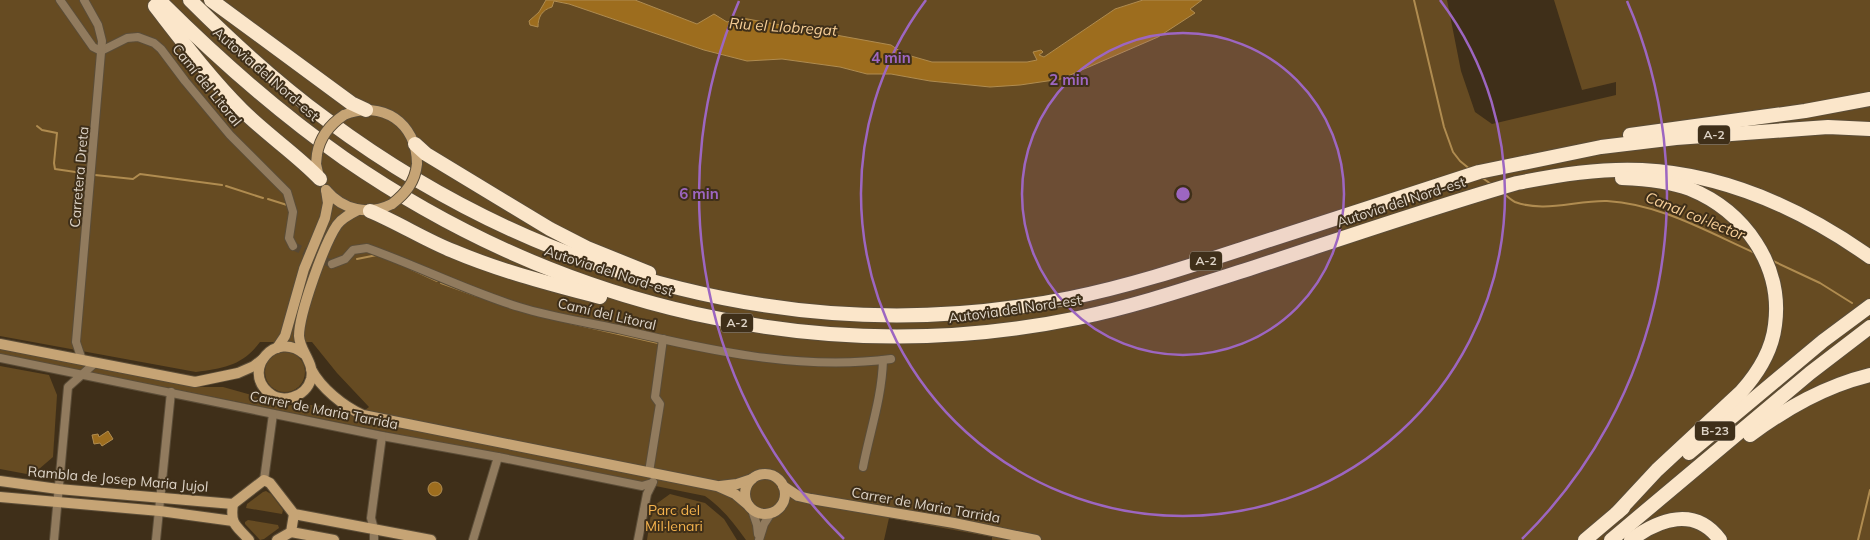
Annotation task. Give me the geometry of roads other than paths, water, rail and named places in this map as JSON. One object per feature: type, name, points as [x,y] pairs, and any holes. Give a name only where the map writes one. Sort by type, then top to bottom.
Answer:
[{"type":"highway","points":[[150,0],[227,95],[258,125],[304,163],[323,185]]},
{"type":"highway","name":"Autovia del Nord-est","points":[[160,0],[259,93],[323,143],[412,202],[472,235],[541,266],[621,295],[697,315],[769,328],[854,336],[957,335],[1026,327],[1100,313],[1157,298],[1517,183],[1564,174],[1602,170],[1642,170],[1704,178],[1760,195],[1792,210],[1853,245],[1870,257]]},
{"type":"highway","name":"Autovia del Nord-est","points":[[190,0],[244,52],[326,119],[395,166],[438,192],[515,232],[552,248],[623,274],[703,295],[767,306],[856,315],[966,313],[1033,305],[1098,292],[1154,277],[1520,160],[1601,147],[1676,138],[1828,127],[1870,129]]},
{"type":"highway","points":[[211,0],[351,103],[366,110]]},
{"type":"highway","points":[[1520,160],[1598,140],[1796,112],[1870,99]]},
{"type":"highway","points":[[414,144],[426,154],[569,239],[703,295]]},
{"type":"highway","points":[[1564,174],[1653,180],[1689,188],[1711,199],[1731,213],[1754,238],[1770,273],[1775,297],[1775,326],[1767,354],[1757,372],[1741,392],[1657,470],[1617,513]]},
{"type":"highway","points":[[364,210],[451,250],[489,265],[617,302],[697,315]]},
{"type":"highway","name":"B-23","points":[[1585,540],[1846,322],[1870,306]]},
{"type":"highway","name":"B-23","points":[[1611,540],[1810,373],[1865,330]]},
{"type":"highway","points":[[1622,540],[1767,422],[1818,393],[1847,380],[1870,375]]},
{"type":"highway","points":[[1631,540],[1649,528],[1676,519],[1689,520],[1705,525],[1720,540]]},
{"type":"main road","points":[[277,348],[285,336],[304,269],[327,212],[323,185],[316,164],[317,154],[324,133],[344,115],[366,110],[382,112],[397,120],[408,132],[414,144],[417,164],[414,180],[402,196],[392,204],[364,210],[342,219],[336,225],[306,300],[300,330],[300,345],[309,361],[311,369],[310,382],[301,393],[293,397],[281,398],[270,393],[262,384],[259,371],[263,359],[269,352],[277,348],[292,347],[304,354]]},
{"type":"main road","points":[[323,185],[342,204],[364,210]]},
{"type":"main road","name":"Carrer de Maria Tarrida","points":[[0,344],[195,382],[238,373],[254,366],[263,359]]},
{"type":"main road","name":"Carrer de Maria Tarrida","points":[[311,369],[318,381],[328,390],[356,412],[371,417],[653,476],[717,486],[737,484],[753,478]]},
{"type":"main road","name":"Carrer de Maria Tarrida","points":[[238,373],[252,376],[262,384]]},
{"type":"main road","name":"Carrer de Maria Tarrida","points":[[301,393],[328,390]]},
{"type":"main road","points":[[761,475],[770,475],[778,479],[783,486],[784,498],[775,510],[761,514],[750,508],[745,498],[748,484],[753,478],[761,475]]},
{"type":"main road","points":[[249,540],[231,517],[233,504],[264,480],[270,482],[294,514],[374,535],[431,540]]},
{"type":"main road","name":"Rambla de Josep Maria Jujol","points":[[0,481],[58,489],[233,504]]},
{"type":"main road","name":"Carrer de Maria Tarrida","points":[[717,486],[735,494],[750,508]]},
{"type":"main road","name":"Carrer de Maria Tarrida","points":[[783,486],[798,496],[811,499],[1036,540]]},
{"type":"main road","name":"Rambla de Josep Maria Jujol","points":[[0,497],[160,511],[233,521]]},
{"type":"main road","name":"Carrer de Maria Tarrida","points":[[775,510],[794,502],[811,499]]},
{"type":"main road","points":[[292,532],[294,514]]},
{"type":"main road","points":[[277,540],[292,532],[334,540]]},
{"type":"street","points":[[60,0],[93,47],[101,51]]},
{"type":"street","name":"Carretera Dreta","points":[[82,360],[76,342],[102,41],[98,25],[84,0]]},
{"type":"street","name":"Camí del Litoral","points":[[101,51],[127,38],[138,37],[154,42],[161,49],[230,135],[287,192],[292,212],[289,238],[293,246]]},
{"type":"street","name":"Camí del Litoral","points":[[332,264],[344,259],[353,250],[367,248],[519,307],[662,339],[738,355],[779,360],[851,363],[887,360],[863,466]]},
{"type":"street","points":[[638,540],[647,494],[653,476],[660,404],[654,397],[662,339]]},
{"type":"street","name":"Carrer de Maria Tarrida","points":[[0,358],[382,436],[498,456],[642,486],[653,476]]},
{"type":"street","points":[[54,540],[68,387],[95,363]]},
{"type":"street","points":[[156,540],[170,392]]},
{"type":"street","points":[[264,480],[273,414]]},
{"type":"street","points":[[374,535],[371,518],[382,436]]},
{"type":"street","points":[[474,540],[498,456]]},
{"type":"street","points":[[642,486],[647,494]]},
{"type":"street","points":[[750,508],[757,521],[759,539]]},
{"type":"street","points":[[759,539],[764,524],[775,510]]},
{"type":"water","name":"Riu el Llobregat","points":[[546,0],[635,0],[697,24],[714,14],[727,22],[742,18],[891,45],[904,54],[932,62],[1027,62],[1037,60],[1033,52],[1041,50],[1043,52],[1039,55],[1044,57],[1115,9],[1143,0],[1202,0],[1190,9],[1195,13],[1158,37],[1061,79],[990,87],[930,81],[891,74],[867,74],[840,67],[782,59],[747,61],[704,50],[569,4],[554,1],[552,7],[541,14],[538,27],[530,25],[529,21],[539,12]]},
{"type":"water","points":[[108,431],[113,439],[102,446],[100,443],[94,444],[92,435],[98,434],[99,437]]},
{"type":"water","points":[[432,482],[438,482],[442,489],[438,496],[432,496],[428,492],[428,486]]},
{"type":"waterway","name":"Canal col·lector","points":[[1414,0],[1444,127],[1453,152],[1471,170]]},
{"type":"waterway","points":[[37,126],[42,130],[57,133],[55,169],[89,174]]},
{"type":"waterway","points":[[95,175],[133,179],[140,174],[222,185]]},
{"type":"waterway","name":"Canal col·lector","points":[[1481,177],[1491,184]]},
{"type":"waterway","points":[[226,186],[263,198]]},
{"type":"waterway","name":"Canal col·lector","points":[[1503,193],[1515,202],[1526,205],[1549,206],[1607,201],[1646,207],[1683,220],[1755,253]]},
{"type":"waterway","points":[[268,199],[287,205]]},
{"type":"waterway","points":[[357,259],[377,255]]},
{"type":"waterway","name":"Canal col·lector","points":[[1771,260],[1820,283],[1852,303]]},
{"type":"waterway","points":[[411,269],[437,281]]},
{"type":"waterway","points":[[441,283],[477,296]]},
{"type":"waterway","points":[[570,323],[658,343]]},
{"type":"waterway","points":[[1858,540],[1870,490]]},
{"type":"tunnel","points":[[293,246],[332,264]]},
{"type":"park label","name":"Parc del Mil·lenari","points":[[674,518]]}]
